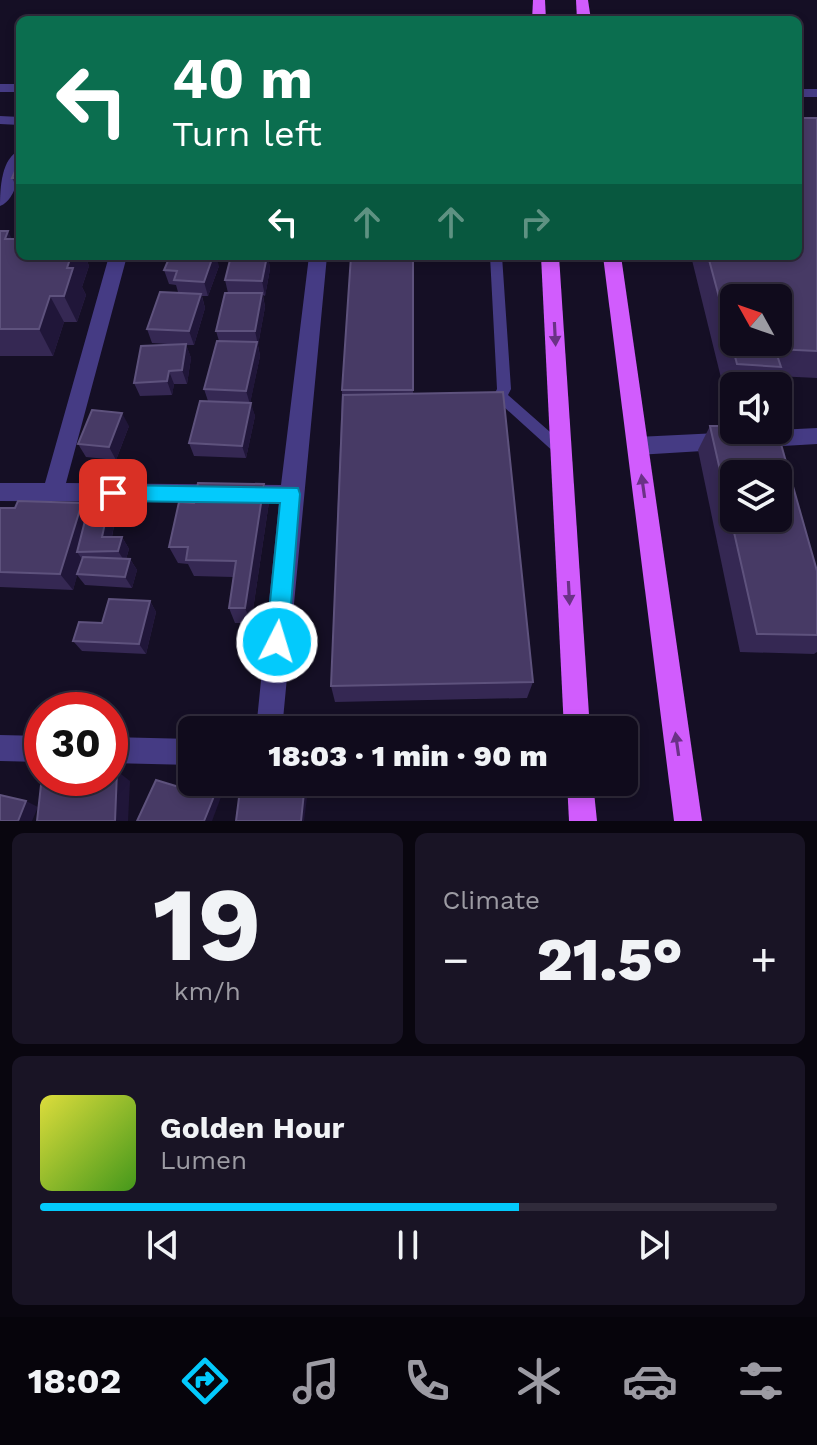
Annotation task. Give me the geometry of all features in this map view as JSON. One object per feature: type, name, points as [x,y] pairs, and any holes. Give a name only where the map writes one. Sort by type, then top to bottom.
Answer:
[{"type":"main road","points":[[550,260],[576,716]]},
{"type":"main road","points":[[613,260],[688,821]]},
{"type":"main road","points":[[581,796],[583,821]]},
{"type":"street","points":[[0,201],[16,164]]},
{"type":"street","points":[[53,492],[117,260]]},
{"type":"street","points":[[270,716],[318,260]]},
{"type":"street","points":[[637,446],[817,436]]},
{"type":"street","points":[[0,492],[291,494]]},
{"type":"street","points":[[0,748],[24,749]]},
{"type":"street","points":[[128,750],[178,752]]},
{"type":"lane","points":[[496,260],[504,389],[500,397],[561,450]]},
{"type":"building","points":[[802,118],[817,118],[817,351],[792,350],[792,284],[720,284],[720,301],[709,260],[802,260]]},
{"type":"building","points":[[0,231],[8,231],[5,239],[16,239],[16,260],[70,260],[67,268],[73,268],[64,296],[50,296],[39,329],[0,329]]},
{"type":"building","points":[[168,260],[212,260],[204,282],[174,280],[177,271],[164,270]]},
{"type":"building","points":[[230,260],[266,260],[262,281],[225,280]]},
{"type":"building","points":[[351,260],[413,260],[413,390],[342,390]]},
{"type":"building","points":[[160,292],[201,294],[189,331],[147,329]]},
{"type":"building","points":[[225,293],[262,293],[255,331],[216,331]]},
{"type":"building","points":[[217,341],[257,342],[246,391],[204,389]]},
{"type":"building","points":[[186,344],[182,370],[169,371],[167,381],[134,383],[141,346]]},
{"type":"building","points":[[735,356],[777,356],[781,367],[737,364]]},
{"type":"building","points":[[503,392],[533,682],[331,686],[343,395]]},
{"type":"building","points":[[200,401],[251,403],[242,446],[189,443]]},
{"type":"building","points":[[92,410],[122,413],[109,447],[78,444]]},
{"type":"building","points":[[710,426],[720,426],[720,444],[781,444],[786,460],[720,460],[720,470]]},
{"type":"building","points":[[198,483],[264,484],[245,608],[229,608],[236,561],[186,560],[188,547],[169,547],[179,502],[194,503]]},
{"type":"building","points":[[792,483],[817,571],[817,635],[757,634],[734,532],[792,532]]},
{"type":"building","points":[[91,490],[136,490],[132,505],[87,505]]},
{"type":"building","points":[[18,501],[82,503],[60,574],[0,572],[0,508],[15,508]]},
{"type":"building","points":[[88,509],[108,509],[102,537],[122,537],[118,551],[77,552]]},
{"type":"building","points":[[83,557],[130,559],[125,577],[77,574]]},
{"type":"building","points":[[109,599],[150,601],[139,644],[73,641],[79,622],[102,623]]},
{"type":"building","points":[[156,780],[178,787],[178,796],[214,796],[204,821],[137,821]]},
{"type":"building","points":[[0,795],[26,801],[18,821],[0,821]]},
{"type":"building","points":[[40,796],[116,796],[115,821],[37,821]]},
{"type":"building","points":[[239,796],[304,796],[301,821],[236,821]]},
{"type":"route","points":[[113,493],[291,494],[277,642]]}]
